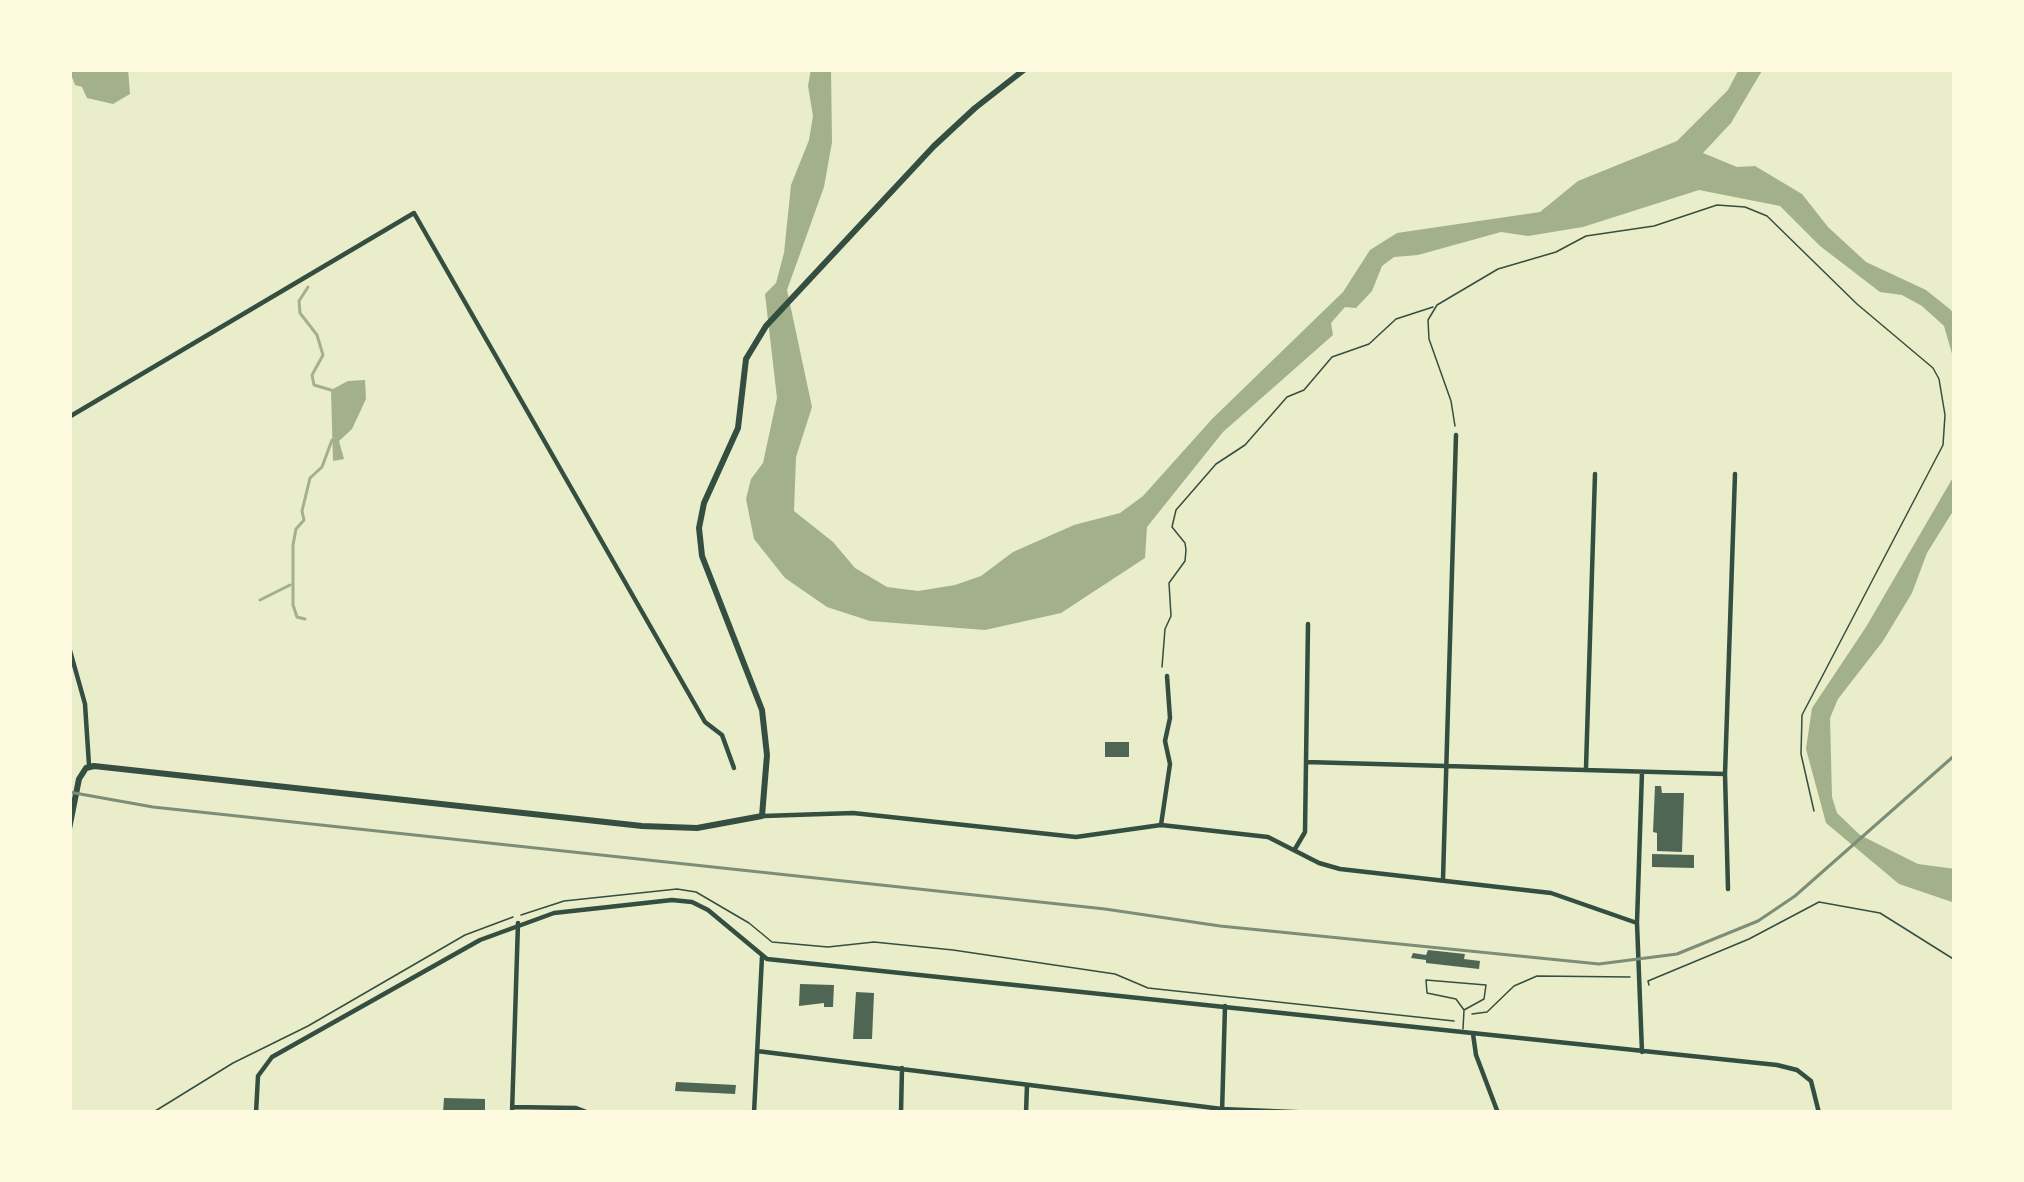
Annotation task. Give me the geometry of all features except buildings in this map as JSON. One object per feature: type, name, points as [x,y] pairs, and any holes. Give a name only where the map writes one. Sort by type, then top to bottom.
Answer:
[{"type":"main road","points":[[69,829],[79,779],[90,767],[642,826],[697,828],[762,816],[767,755],[762,710],[702,556],[699,528],[704,503],[734,440],[746,358],[766,326],[934,146],[1024,69]]},
{"type":"street","points":[[69,417],[414,213],[705,722],[722,735],[734,768]]},
{"type":"street","points":[[1443,880],[1456,435]]},
{"type":"street","points":[[1586,770],[1595,474]]},
{"type":"street","points":[[1727,890],[1725,774],[1735,474]]},
{"type":"street","points":[[1295,849],[1305,832],[1308,624]]},
{"type":"street","points":[[69,647],[85,704],[90,767]]},
{"type":"street","points":[[1161,825],[1170,764],[1165,741],[1170,718],[1167,676]]},
{"type":"street","points":[[1306,762],[1725,774]]},
{"type":"street","points":[[1642,772],[1636,949],[1642,1052]]},
{"type":"street","points":[[762,816],[853,813],[1076,837],[1161,825],[1268,837],[1330,867],[1551,893],[1637,923]]},
{"type":"street","points":[[256,1113],[260,1070],[278,1053],[518,923],[601,905],[682,900],[716,915],[762,957],[1797,1070],[1815,1089],[1819,1113]]},
{"type":"street","points":[[518,923],[512,1110],[576,1108],[588,1113]]},
{"type":"street","points":[[754,1113],[762,957]]},
{"type":"street","points":[[1222,1111],[1225,1006]]},
{"type":"street","points":[[1472,1034],[1498,1113]]},
{"type":"street","points":[[757,1051],[1222,1111],[1317,1113]]},
{"type":"street","points":[[901,1113],[902,1069]]},
{"type":"street","points":[[1026,1113],[1027,1085]]},
{"type":"lane","points":[[1462,1033],[1464,1010],[1455,998],[1426,993],[1426,981],[1486,986],[1484,999],[1464,1010]]},
{"type":"path","points":[[1167,688],[1160,676],[1171,616],[1169,584],[1185,561],[1186,550],[1172,527],[1176,510],[1216,464],[1245,446],[1287,397],[1304,390],[1332,357],[1369,344],[1396,319],[1437,305],[1492,272],[1556,252],[1586,236],[1643,228],[1699,209],[1732,205],[1767,216],[1857,304],[1933,368],[1947,427],[1941,452],[1802,715],[1801,754],[1814,811]]},
{"type":"path","points":[[1437,305],[1428,320],[1429,339],[1451,401],[1456,435]]},
{"type":"path","points":[[1641,985],[1749,939],[1819,902],[1880,914],[1955,960]]},
{"type":"shaded area","points":[[69,69],[128,69],[130,94],[113,104],[87,98]]},
{"type":"shaded area","points":[[811,69],[831,69],[832,142],[824,187],[787,290],[812,407],[796,457],[794,511],[833,542],[855,568],[887,587],[918,591],[955,585],[981,576],[1013,552],[1074,525],[1120,513],[1143,496],[1212,419],[1343,292],[1370,250],[1397,233],[1540,212],[1578,181],[1677,141],[1728,90],[1739,69],[1763,69],[1731,123],[1703,153],[1737,167],[1755,166],[1802,194],[1828,227],[1866,262],[1926,290],[1951,310],[1955,364],[1944,326],[1922,306],[1902,295],[1880,292],[1820,246],[1780,206],[1699,190],[1583,227],[1528,236],[1501,232],[1394,257],[1382,266],[1372,291],[1356,308],[1345,307],[1331,323],[1333,335],[1223,432],[1147,527],[1145,558],[1061,613],[985,630],[870,621],[827,607],[785,578],[754,539],[746,499],[751,479],[763,463],[777,398],[765,294],[776,283],[791,185],[809,140]]},
{"type":"shaded area","points":[[365,380],[366,399],[352,429],[339,441],[344,459],[333,461],[331,390],[348,381]]},
{"type":"shaded area","points":[[1955,474],[1955,508],[1927,553],[1912,593],[1883,641],[1838,699],[1830,718],[1832,797],[1837,813],[1860,835],[1918,864],[1955,869],[1955,903],[1899,884],[1826,823],[1806,749],[1812,708],[1866,627]]},
{"type":"waterway","points":[[308,287],[299,301],[300,313],[317,335],[323,355],[312,375],[314,385],[331,390]]},
{"type":"waterway","points":[[305,619],[297,617],[293,605],[293,545],[296,529],[304,520],[310,478],[322,467],[332,440]]},
{"type":"waterway","points":[[260,600],[290,585]]},
{"type":"railway","points":[[69,792],[153,807],[1599,964],[1677,954],[1758,921],[1795,896],[1955,755]]}]
